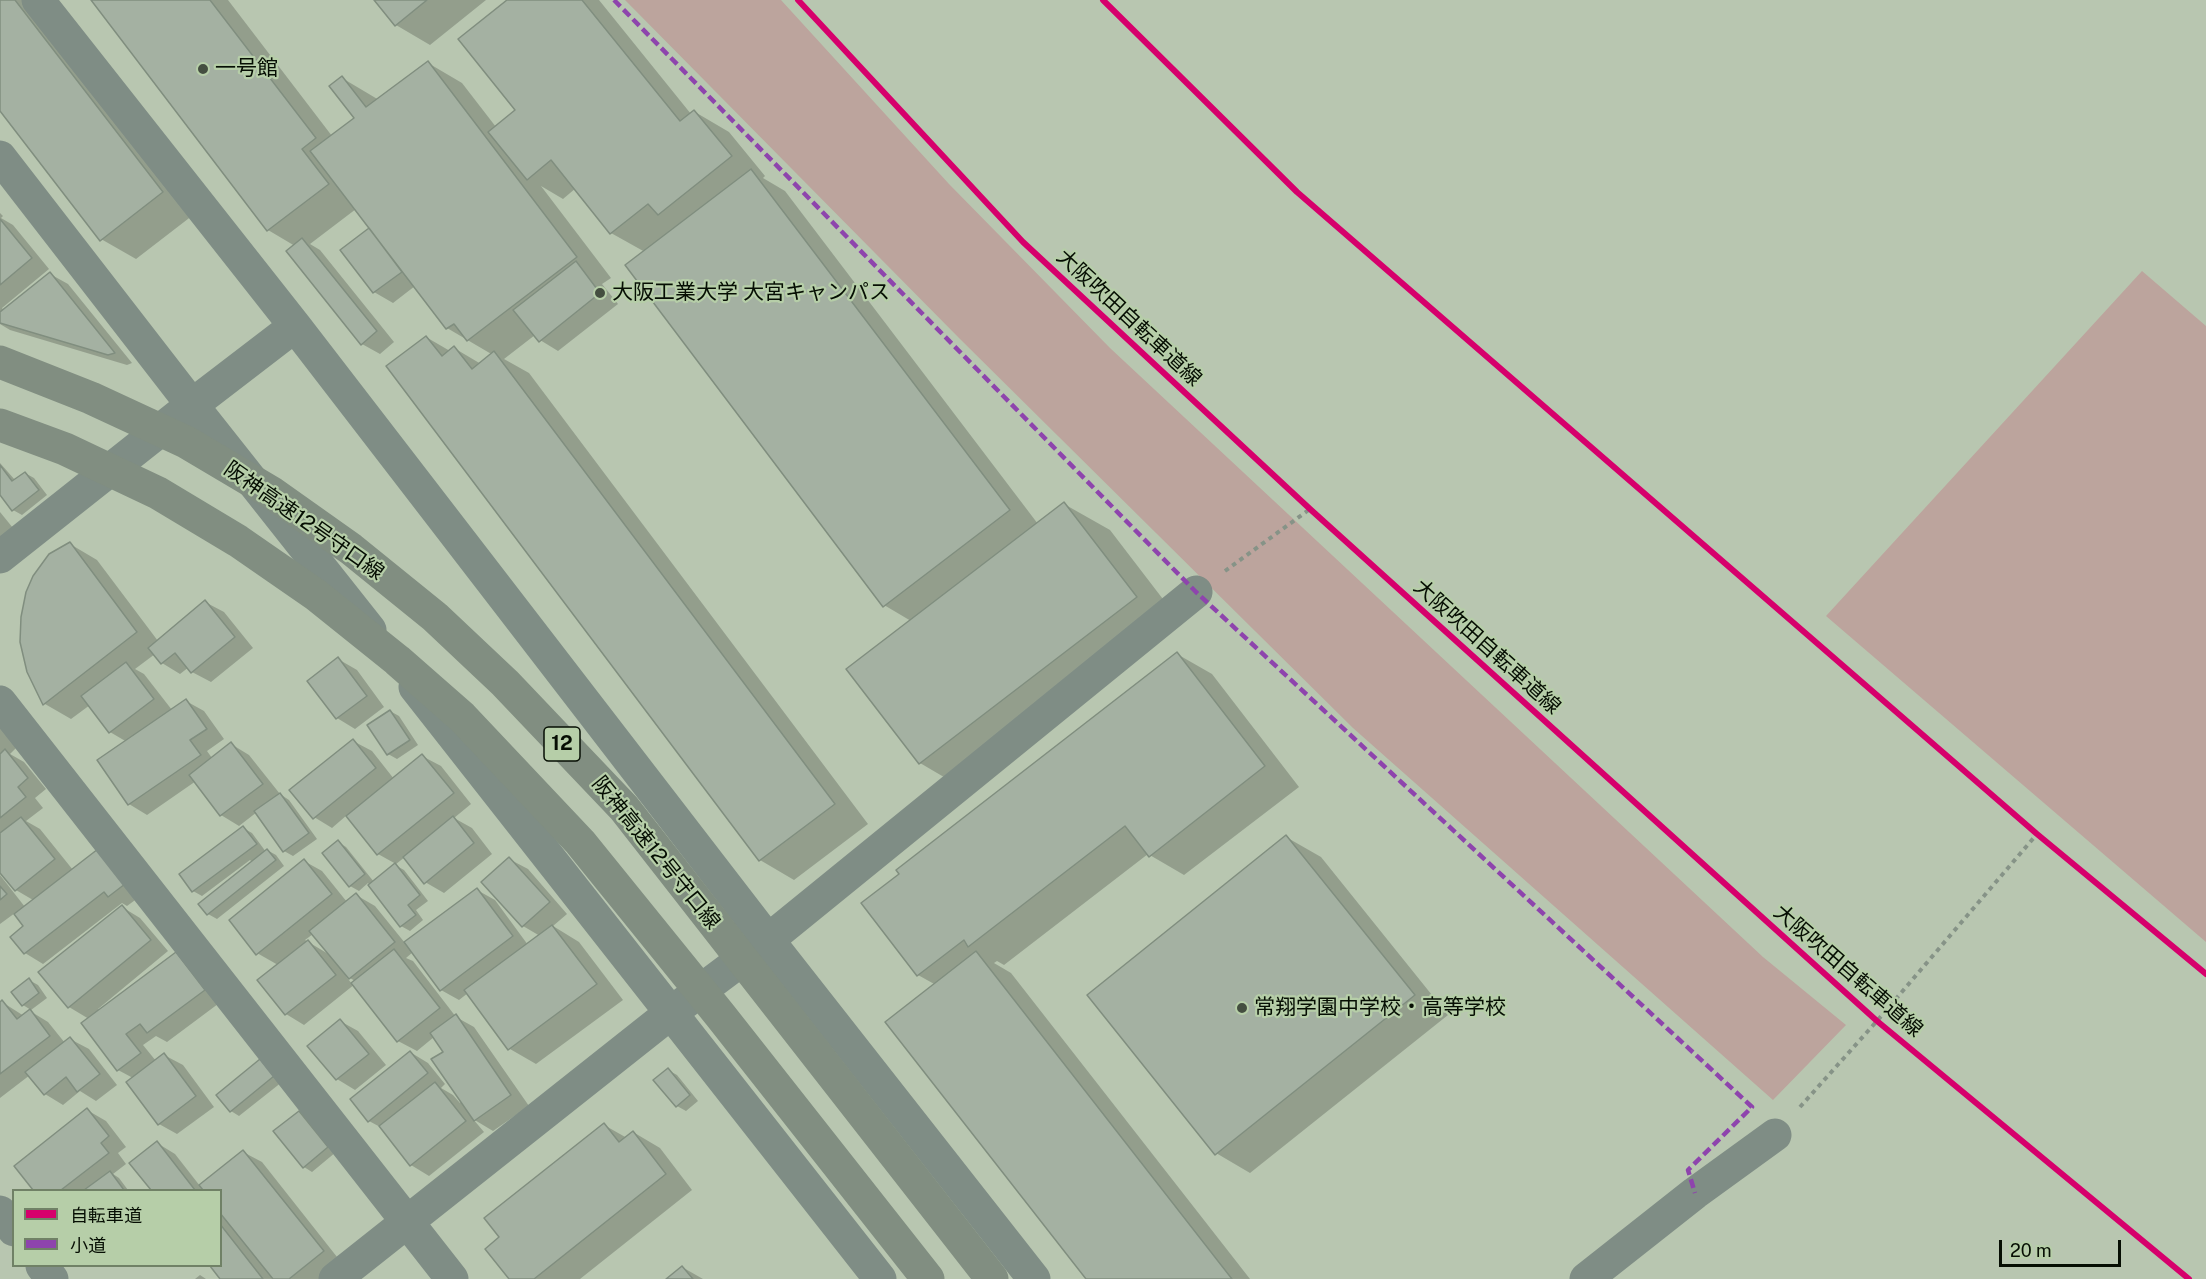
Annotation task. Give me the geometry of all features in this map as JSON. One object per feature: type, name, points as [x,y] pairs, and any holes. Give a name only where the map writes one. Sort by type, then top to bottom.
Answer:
[{"type":"highway","name":"阪神高速12号守口線","points":[[0,362],[91,398],[186,442],[272,494],[351,549],[435,617],[505,683],[624,808],[992,1279]]},
{"type":"highway","points":[[0,425],[66,449],[158,493],[238,541],[316,595],[397,660],[462,717],[580,842],[928,1279]]},
{"type":"street","points":[[38,0],[295,326],[768,939],[1034,1279]]},
{"type":"street","points":[[0,157],[192,405],[880,1279]]},
{"type":"street","points":[[0,557],[295,326]]},
{"type":"street","points":[[335,1279],[672,1012],[768,939],[1196,592]]},
{"type":"street","points":[[0,702],[452,1279]]},
{"type":"street","points":[[1586,1279],[1695,1193],[1775,1135]]},
{"type":"street","points":[[0,1212],[12,1227]]},
{"type":"street","points":[[43,1267],[52,1279]]},
{"type":"path","points":[[1301,501],[1318,517]]},
{"type":"path","points":[[1196,592],[1310,509]]},
{"type":"path","points":[[2028,826],[2046,842]]},
{"type":"path","points":[[1775,1135],[1877,1021],[2037,834]]},
{"type":"shaded area","points":[[625,0],[781,0],[949,184],[1110,348],[1763,957],[1846,1025],[1773,1100],[1353,728],[960,339]]},
{"type":"shaded area","points":[[2142,271],[2206,326],[2206,942],[1826,616]]},
{"type":"building","points":[[0,0],[15,0],[163,192],[100,241],[0,111]]},
{"type":"building","name":"一号館","points":[[91,0],[210,0],[316,138],[302,149],[329,184],[267,231]]},
{"type":"building","points":[[374,0],[427,0],[395,26]]},
{"type":"building","points":[[507,0],[582,0],[680,121],[694,110],[732,156],[658,215],[648,204],[610,234],[551,160],[527,180],[488,132],[515,110],[458,39]]},
{"type":"building","points":[[428,61],[577,257],[467,341],[454,324],[446,329],[310,151],[354,118],[329,86],[342,76],[366,107]]},
{"type":"building","points":[[751,169],[1010,510],[883,607],[625,265]]},
{"type":"building","points":[[0,219],[32,258],[0,285]]},
{"type":"building","points":[[369,228],[402,272],[373,293],[340,250]]},
{"type":"building","points":[[302,238],[377,331],[361,345],[286,251]]},
{"type":"building","points":[[576,261],[600,293],[539,342],[513,310]]},
{"type":"building","points":[[50,272],[115,353],[108,355],[0,323],[0,312]]},
{"type":"building","points":[[426,336],[442,356],[454,346],[472,369],[494,351],[835,804],[759,861],[386,366]]},
{"type":"building","points":[[0,465],[12,481],[25,472],[39,490],[12,511],[0,495]]},
{"type":"building","points":[[1064,502],[1137,597],[919,764],[846,669]]},
{"type":"building","points":[[70,542],[137,632],[43,705],[27,672],[20,642],[21,617],[26,592],[33,576],[49,554]]},
{"type":"building","points":[[205,600],[235,637],[191,673],[175,653],[161,664],[148,648]]},
{"type":"building","points":[[1177,652],[1265,766],[1149,857],[1125,826],[968,947],[964,940],[917,976],[861,903],[899,874],[896,870]]},
{"type":"building","points":[[338,657],[367,696],[336,719],[307,681]]},
{"type":"building","points":[[126,662],[154,699],[109,733],[81,696]]},
{"type":"building","points":[[186,699],[207,729],[190,740],[201,755],[128,805],[97,760]]},
{"type":"building","points":[[390,710],[410,740],[387,755],[367,725]]},
{"type":"building","points":[[353,739],[376,768],[313,819],[289,790]]},
{"type":"building","points":[[231,742],[263,784],[220,816],[189,775]]},
{"type":"building","points":[[5,749],[28,778],[18,787],[26,797],[0,818],[0,754]]},
{"type":"building","points":[[422,754],[454,793],[377,855],[346,816]]},
{"type":"building","points":[[280,793],[309,833],[283,852],[254,811]]},
{"type":"building","points":[[453,816],[474,843],[424,884],[403,857]]},
{"type":"building","points":[[21,817],[55,859],[15,891],[0,873],[0,833]]},
{"type":"building","points":[[243,826],[257,844],[192,892],[179,874]]},
{"type":"building","points":[[1286,835],[1415,995],[1215,1155],[1087,995]]},
{"type":"building","points":[[338,840],[365,874],[349,887],[322,853]]},
{"type":"building","points":[[98,849],[125,884],[108,897],[104,892],[24,954],[10,937],[23,926],[14,914]]},
{"type":"building","points":[[267,849],[276,860],[207,915],[198,904]]},
{"type":"building","points":[[509,857],[550,902],[522,927],[481,882]]},
{"type":"building","points":[[304,859],[332,894],[256,955],[229,920]]},
{"type":"building","points":[[395,863],[420,895],[408,905],[416,915],[400,927],[368,885]]},
{"type":"building","points":[[0,886],[7,894],[0,900]]},
{"type":"building","points":[[477,888],[513,936],[440,991],[404,942]]},
{"type":"building","points":[[356,893],[395,942],[349,979],[309,931]]},
{"type":"building","points":[[122,905],[151,940],[68,1008],[38,972]]},
{"type":"building","points":[[552,925],[597,984],[508,1050],[464,990]]},
{"type":"building","points":[[308,940],[336,975],[285,1015],[257,980]]},
{"type":"building","points":[[394,949],[440,1008],[397,1042],[351,983]]},
{"type":"building","points":[[976,951],[1232,1279],[1086,1279],[885,1022]]},
{"type":"building","points":[[176,952],[205,990],[147,1033],[140,1024],[126,1034],[141,1053],[117,1071],[81,1023]]},
{"type":"building","points":[[29,978],[39,993],[22,1006],[11,992]]},
{"type":"building","points":[[2,1000],[17,1019],[30,1009],[50,1036],[0,1074],[0,1002]]},
{"type":"building","points":[[456,1014],[511,1095],[474,1121],[431,1059],[443,1052],[430,1033]]},
{"type":"building","points":[[340,1019],[369,1054],[336,1080],[307,1046]]},
{"type":"building","points":[[70,1037],[100,1074],[77,1092],[66,1077],[44,1095],[25,1072]]},
{"type":"building","points":[[410,1051],[428,1073],[368,1122],[350,1099]]},
{"type":"building","points":[[164,1053],[196,1096],[158,1125],[126,1082]]},
{"type":"building","points":[[260,1059],[274,1076],[230,1112],[216,1095]]},
{"type":"building","points":[[668,1068],[690,1095],[676,1107],[653,1080]]},
{"type":"building","points":[[435,1082],[466,1121],[410,1166],[379,1126]]},
{"type":"building","points":[[87,1108],[109,1136],[101,1143],[109,1153],[62,1189],[32,1189],[14,1166]]},
{"type":"building","points":[[299,1111],[328,1147],[303,1168],[273,1131]]},
{"type":"building","points":[[604,1123],[619,1142],[633,1131],[666,1174],[534,1279],[509,1279],[485,1249],[499,1237],[484,1218]]},
{"type":"building","points":[[157,1141],[194,1189],[150,1189],[129,1163]]},
{"type":"building","points":[[243,1150],[324,1251],[289,1279],[273,1279],[222,1215],[222,1189],[202,1189],[199,1185]]},
{"type":"building","points":[[110,1171],[123,1189],[85,1189]]},
{"type":"building","points":[[222,1227],[263,1279],[220,1279],[211,1267],[222,1267]]},
{"type":"building","points":[[682,1266],[693,1279],[666,1279]]},
{"type":"marked path","points":[[614,0],[1196,592],[1752,1107],[1688,1170],[1695,1193]]},
{"type":"cycle path","name":"大阪吹田自転車道線","points":[[798,0],[1023,242],[1310,509],[1877,1021],[2189,1279]]},
{"type":"cycle path","points":[[1103,0],[1297,192],[2037,834],[2206,974]]},
{"type":"place","name":"一号館","points":[[203,69]]},
{"type":"place","name":"大阪工業大学 大宮キャンパス","points":[[600,293]]},
{"type":"place","name":"常翔学園中学校・高等学校","points":[[1242,1008]]}]
